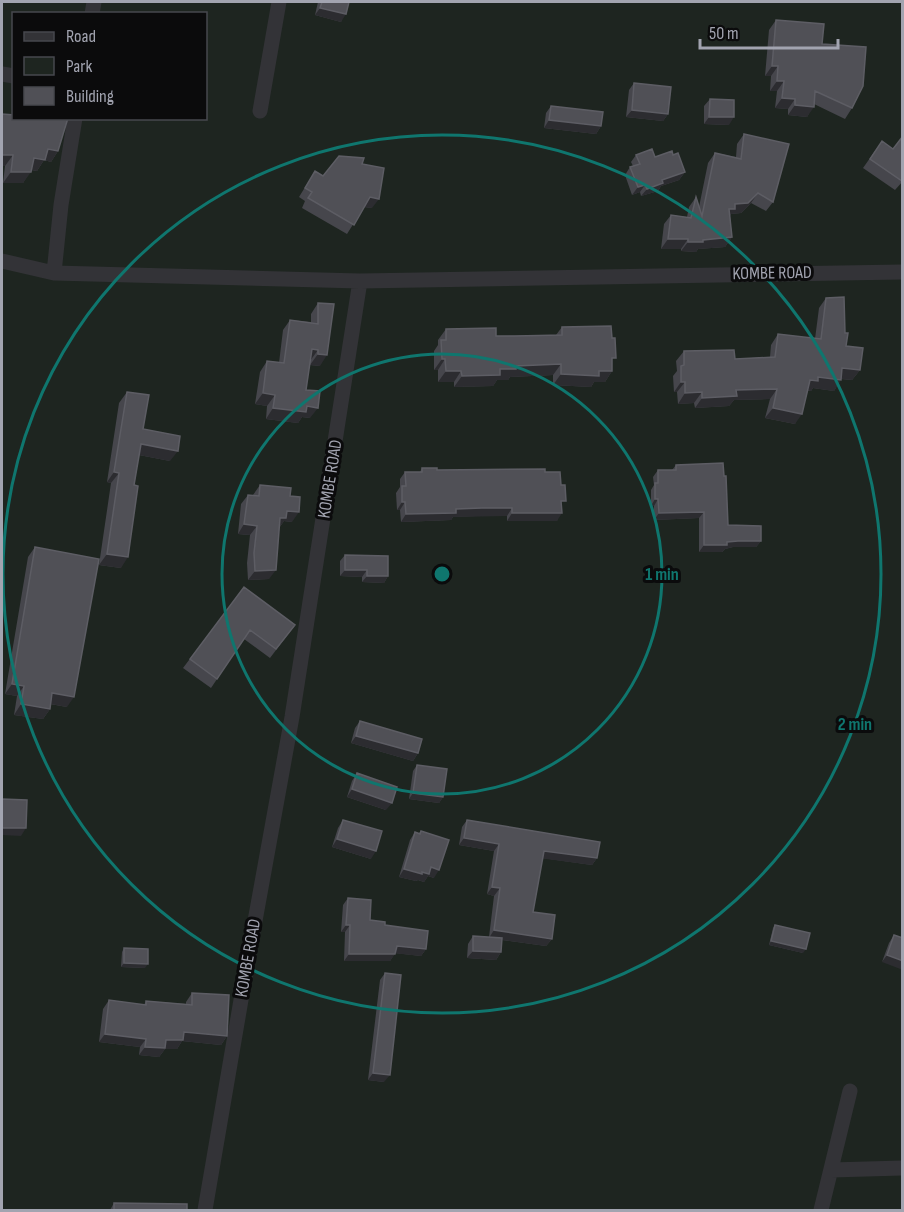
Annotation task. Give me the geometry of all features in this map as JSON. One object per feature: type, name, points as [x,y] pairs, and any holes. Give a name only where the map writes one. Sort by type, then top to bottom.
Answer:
[{"type":"street","points":[[260,111],[279,2]]},
{"type":"street","points":[[54,273],[61,205],[75,120]]},
{"type":"street","points":[[2,261],[54,273],[360,281]]},
{"type":"street","name":"KOMBE ROAD","points":[[205,1210],[292,717],[352,346],[360,281],[903,272]]},
{"type":"street","points":[[821,1210],[850,1091]]},
{"type":"street","points":[[831,1170],[903,1168]]},
{"type":"green space","points":[[2,2],[902,2],[902,1210],[2,1210]]},
{"type":"building","points":[[322,2],[349,2],[346,14],[320,8]]},
{"type":"building","points":[[776,20],[824,24],[822,44],[866,47],[863,86],[852,108],[815,91],[814,107],[795,105],[795,99],[782,98],[784,81],[777,81],[778,66],[772,66]]},
{"type":"building","points":[[634,83],[671,87],[668,114],[632,110]]},
{"type":"building","points":[[710,99],[734,100],[734,117],[709,117]]},
{"type":"building","points":[[551,106],[603,112],[601,126],[549,120]]},
{"type":"building","points":[[2,114],[12,115],[12,120],[67,120],[58,151],[48,149],[45,160],[34,158],[31,172],[11,172],[13,155],[2,155]]},
{"type":"building","points":[[744,134],[789,144],[773,202],[758,193],[748,203],[735,204],[735,209],[729,209],[732,237],[703,240],[703,242],[668,239],[671,215],[691,218],[696,197],[702,216],[715,153],[741,159]]},
{"type":"building","points":[[903,136],[902,181],[870,159],[882,141],[893,149]]},
{"type":"building","points":[[652,149],[655,157],[672,151],[673,155],[678,153],[685,172],[662,180],[663,183],[647,189],[645,185],[638,187],[630,167],[640,164],[636,155]]},
{"type":"building","points":[[339,156],[364,158],[362,164],[384,168],[379,199],[370,197],[354,225],[308,198],[312,192],[305,188],[315,171],[323,176]]},
{"type":"building","points":[[844,297],[845,333],[848,333],[846,346],[863,348],[860,370],[842,368],[841,380],[818,377],[818,381],[810,380],[802,414],[773,408],[777,389],[736,390],[737,396],[702,398],[702,392],[685,393],[685,382],[681,382],[684,351],[734,350],[735,359],[775,357],[778,334],[821,339],[826,298]]},
{"type":"building","points":[[318,303],[334,304],[327,355],[318,354],[318,350],[312,349],[306,390],[320,391],[318,408],[307,406],[306,412],[273,408],[275,395],[263,393],[267,361],[284,363],[290,320],[318,324]]},
{"type":"building","points":[[611,326],[612,338],[615,338],[616,358],[612,358],[612,371],[599,371],[599,376],[561,374],[561,364],[516,366],[516,369],[500,369],[500,375],[462,376],[461,371],[446,371],[445,359],[442,359],[441,340],[446,340],[446,329],[496,328],[496,336],[515,336],[562,335],[562,327]]},
{"type":"building","points":[[127,392],[149,395],[143,429],[180,436],[178,451],[141,444],[134,485],[138,486],[128,557],[107,554],[119,473],[114,472]]},
{"type":"building","points":[[723,463],[724,476],[726,476],[728,525],[761,526],[761,541],[704,545],[704,512],[659,513],[658,499],[655,499],[658,470],[676,470],[676,465]]},
{"type":"building","points":[[422,468],[437,468],[437,470],[545,469],[545,472],[560,472],[561,485],[565,485],[566,501],[561,501],[562,513],[512,513],[512,508],[482,508],[456,509],[456,513],[406,514],[405,502],[402,502],[402,486],[406,486],[405,472],[422,472]]},
{"type":"building","points":[[260,485],[291,488],[290,496],[300,497],[299,512],[287,511],[286,518],[280,518],[276,570],[255,571],[257,526],[244,524],[248,495],[259,496]]},
{"type":"building","points":[[35,547],[99,559],[74,697],[52,693],[50,709],[21,704],[24,686],[12,684]]},
{"type":"building","points":[[345,555],[388,556],[388,576],[367,576],[367,570],[345,570]]},
{"type":"building","points":[[244,587],[295,625],[276,649],[250,630],[217,679],[190,659]]},
{"type":"building","points":[[360,721],[422,739],[418,753],[356,736]]},
{"type":"building","points":[[417,765],[447,769],[443,797],[413,793]]},
{"type":"building","points":[[357,773],[397,787],[392,803],[352,789]]},
{"type":"building","points":[[2,799],[27,800],[26,828],[2,828]]},
{"type":"building","points":[[343,820],[382,831],[376,851],[337,839]]},
{"type":"building","points":[[467,820],[600,842],[597,858],[544,851],[533,912],[555,915],[552,939],[494,930],[500,888],[492,887],[499,844],[464,838]]},
{"type":"building","points":[[421,831],[449,840],[439,870],[431,867],[429,874],[404,869],[415,832],[420,834]]},
{"type":"building","points":[[348,898],[371,900],[370,920],[385,922],[385,925],[428,931],[426,949],[397,946],[395,954],[349,954],[350,925],[346,925]]},
{"type":"building","points":[[775,925],[810,933],[806,949],[771,941]]},
{"type":"building","points":[[894,935],[903,938],[903,961],[887,955]]},
{"type":"building","points":[[473,936],[502,938],[501,952],[473,951]]},
{"type":"building","points":[[124,948],[148,949],[148,964],[124,963]]},
{"type":"building","points":[[385,973],[401,975],[390,1075],[373,1073]]},
{"type":"building","points":[[192,993],[229,995],[227,1036],[184,1032],[183,1040],[166,1040],[165,1048],[145,1047],[146,1039],[105,1034],[109,1000],[146,1005],[146,1001],[192,1005]]},
{"type":"building","points":[[114,1203],[187,1204],[187,1210],[114,1210]]}]
